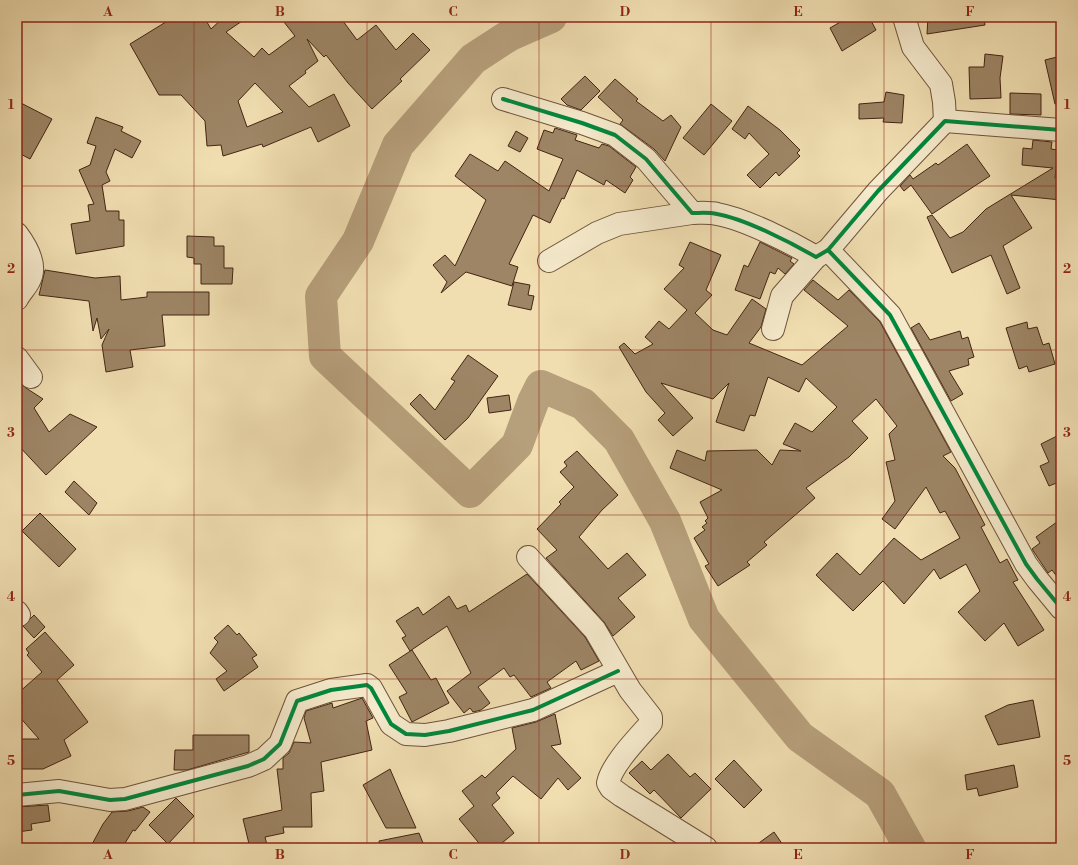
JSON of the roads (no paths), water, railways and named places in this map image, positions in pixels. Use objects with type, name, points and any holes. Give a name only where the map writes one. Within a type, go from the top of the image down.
[{"type":"street","points":[[773,329],[782,296],[878,191],[945,121],[941,84],[913,47],[904,17]]},
{"type":"street","points":[[503,100],[582,123],[615,135],[646,159],[692,213]]},
{"type":"street","points":[[945,121],[1061,130]]},
{"type":"street","points":[[549,261],[597,233],[613,226],[692,213],[717,214],[739,221],[822,254],[890,315],[1026,564],[1037,580],[1061,608]]},
{"type":"street","points":[[17,234],[28,252],[32,272],[30,280],[17,299]]},
{"type":"street","points":[[17,358],[31,377]]},
{"type":"street","points":[[528,557],[595,630],[630,690],[652,717],[651,723],[622,758],[610,777],[608,782],[609,786],[622,796],[706,848]]},
{"type":"street","points":[[17,795],[59,791],[110,800],[125,799],[248,766],[264,759],[280,744],[297,701],[331,690],[367,685],[371,688],[391,724],[406,734],[426,735],[449,731],[533,710],[618,671]]},
{"type":"waterway","points":[[551,17],[510,35],[473,59],[398,145],[358,241],[321,296],[325,356],[470,492],[517,445],[533,402],[541,386],[583,404],[619,440],[665,521],[704,619],[800,737],[880,794],[910,848]]}]
